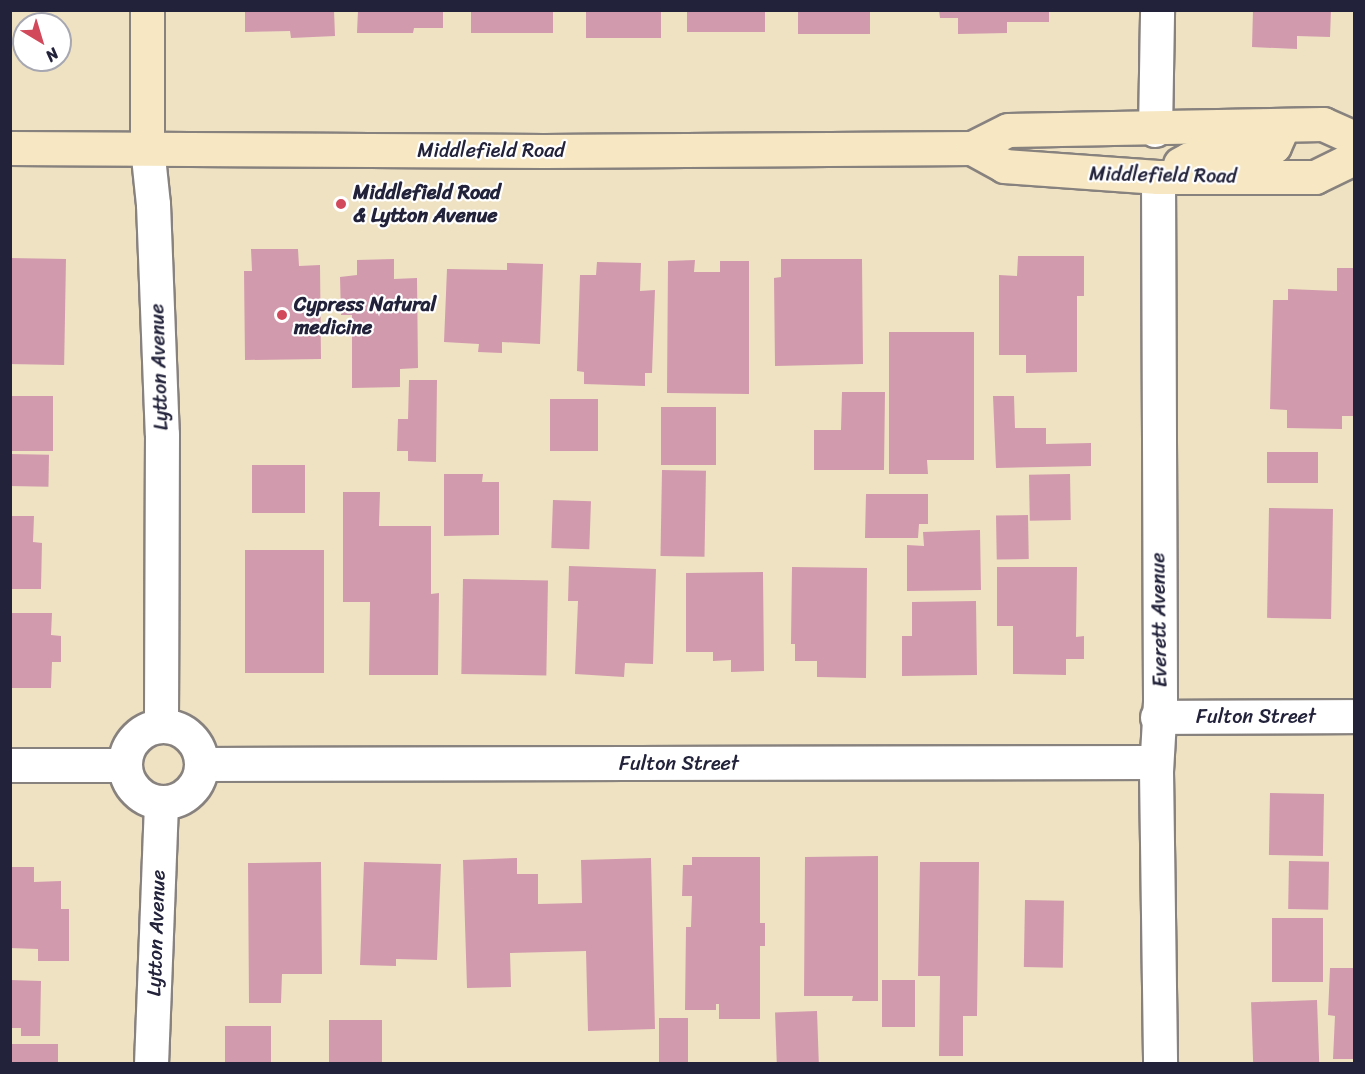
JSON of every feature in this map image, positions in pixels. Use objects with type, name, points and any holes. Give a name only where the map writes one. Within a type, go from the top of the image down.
[{"type":"main road","name":"Lytton Avenue","points":[[147,10],[147,147]]},
{"type":"main road","name":"Middlefield Road","points":[[10,148],[544,151],[972,148],[1008,130],[1323,124],[1354,138]]},
{"type":"main road","points":[[1158,177],[1189,159],[1274,146],[1282,126]]},
{"type":"main road","points":[[1037,171],[1067,156],[1128,152],[1155,129]]},
{"type":"main road","name":"Middlefield Road","points":[[972,148],[1004,166],[1037,171],[1158,177],[1315,177],[1354,158]]},
{"type":"street","points":[[1155,129],[1157,10]]},
{"type":"street","name":"Lytton Avenue","points":[[147,147],[153,204],[162,434],[161,725]]},
{"type":"street","name":"Everett Avenue","points":[[1158,177],[1160,702],[1157,717],[1156,762],[1160,1064]]},
{"type":"street","name":"Fulton Street","points":[[1157,717],[1354,716]]},
{"type":"street","points":[[161,725],[173,726],[189,736],[200,751],[201,764],[193,787],[173,801],[161,802],[140,795],[126,776],[124,765],[130,742],[138,734],[161,725]]},
{"type":"street","name":"Fulton Street","points":[[201,764],[1156,762]]},
{"type":"street","points":[[10,765],[124,765]]},
{"type":"street","name":"Lytton Avenue","points":[[151,1064],[161,802]]},
{"type":"building","points":[[245,10],[334,10],[335,36],[291,38],[290,31],[245,32]]},
{"type":"building","points":[[358,10],[443,10],[443,28],[414,28],[413,33],[357,33]]},
{"type":"building","points":[[471,10],[553,10],[553,33],[471,33]]},
{"type":"building","points":[[586,10],[661,10],[661,38],[586,38]]},
{"type":"building","points":[[687,10],[765,10],[765,32],[687,32]]},
{"type":"building","points":[[798,10],[870,10],[870,34],[798,34]]},
{"type":"building","points":[[939,10],[1049,10],[1049,22],[1007,22],[1007,33],[958,34],[958,18],[940,18]]},
{"type":"building","points":[[1253,10],[1331,10],[1330,37],[1297,36],[1297,49],[1252,47]]},
{"type":"building","name":"Cypress Natural medicine","points":[[251,249],[298,249],[299,266],[320,265],[321,359],[245,360],[244,271],[252,271]]},
{"type":"building","points":[[1018,256],[1084,256],[1084,296],[1077,296],[1077,372],[1026,373],[1026,355],[999,355],[999,275],[1017,276]]},
{"type":"building","points":[[10,258],[66,259],[64,365],[10,364]]},
{"type":"building","points":[[394,259],[394,279],[417,278],[418,368],[400,369],[400,387],[352,388],[352,315],[341,315],[340,277],[357,275],[357,260]]},
{"type":"building","points":[[781,259],[862,259],[863,364],[775,366],[774,278],[781,277]]},
{"type":"building","points":[[695,260],[694,272],[720,272],[720,261],[749,261],[749,394],[667,393],[668,261]]},
{"type":"building","points":[[597,262],[641,263],[640,291],[655,290],[652,373],[645,373],[645,386],[584,384],[584,372],[577,371],[580,275],[596,275]]},
{"type":"building","points":[[507,263],[543,264],[540,344],[502,342],[502,353],[478,352],[479,344],[444,342],[447,269],[507,270]]},
{"type":"building","points":[[1337,268],[1354,268],[1354,416],[1342,416],[1342,429],[1287,428],[1287,410],[1270,409],[1273,300],[1288,300],[1288,289],[1337,291]]},
{"type":"building","points":[[889,332],[974,332],[974,460],[927,460],[928,474],[889,474]]},
{"type":"building","points":[[409,380],[437,380],[436,462],[408,461],[408,451],[397,451],[398,419],[408,419]]},
{"type":"building","points":[[842,392],[885,392],[884,470],[814,470],[814,430],[841,430]]},
{"type":"building","points":[[10,396],[53,396],[53,451],[10,451]]},
{"type":"building","points":[[993,396],[1014,396],[1015,428],[1046,428],[1046,444],[1091,443],[1091,466],[996,468]]},
{"type":"building","points":[[550,399],[598,399],[598,451],[550,451]]},
{"type":"building","points":[[661,407],[716,407],[716,465],[661,465]]},
{"type":"building","points":[[1267,452],[1318,452],[1318,483],[1267,483]]},
{"type":"building","points":[[10,454],[49,455],[48,487],[10,486]]},
{"type":"building","points":[[252,465],[305,465],[305,513],[252,513]]},
{"type":"building","points":[[662,470],[706,471],[704,557],[660,556]]},
{"type":"building","points":[[444,474],[483,474],[482,482],[499,482],[499,535],[444,536]]},
{"type":"building","points":[[1070,474],[1071,520],[1030,521],[1029,475]]},
{"type":"building","points":[[343,492],[380,492],[379,526],[431,526],[431,594],[439,593],[438,675],[369,675],[370,602],[343,602]]},
{"type":"building","points":[[866,494],[928,494],[928,524],[919,524],[918,538],[865,538]]},
{"type":"building","points":[[553,500],[591,501],[589,549],[551,548]]},
{"type":"building","points":[[1269,508],[1333,509],[1331,619],[1267,618]]},
{"type":"building","points":[[1028,515],[1029,559],[997,560],[996,516]]},
{"type":"building","points":[[10,516],[34,516],[33,542],[42,543],[41,589],[10,589]]},
{"type":"building","points":[[980,530],[981,590],[907,591],[907,545],[924,546],[923,532]]},
{"type":"building","points":[[245,550],[324,550],[324,673],[245,673]]},
{"type":"building","points":[[569,566],[656,569],[653,664],[625,663],[624,677],[575,674],[578,601],[568,601]]},
{"type":"building","points":[[792,567],[867,568],[866,678],[817,677],[817,661],[795,661],[795,644],[791,644]]},
{"type":"building","points":[[997,567],[1077,567],[1076,637],[1084,636],[1084,659],[1066,659],[1066,675],[1013,674],[1013,626],[997,626]]},
{"type":"building","points":[[763,572],[764,671],[731,672],[731,660],[713,661],[713,652],[686,652],[686,573]]},
{"type":"building","points":[[463,579],[548,580],[546,675],[461,674]]},
{"type":"building","points":[[976,601],[977,675],[902,676],[902,636],[912,636],[912,602]]},
{"type":"building","points":[[10,613],[52,613],[51,635],[61,636],[61,662],[52,662],[51,688],[10,688]]},
{"type":"building","points":[[1270,793],[1324,794],[1323,856],[1269,855]]},
{"type":"building","points":[[878,856],[878,1001],[852,1001],[853,996],[804,996],[805,857]]},
{"type":"building","points":[[692,857],[760,857],[760,923],[765,923],[765,946],[760,946],[760,1019],[719,1019],[719,1004],[716,1004],[716,1010],[685,1010],[686,927],[691,927],[692,896],[682,896],[683,865],[692,865]]},
{"type":"building","points":[[517,858],[517,874],[538,874],[538,904],[582,903],[581,860],[651,858],[655,1029],[588,1031],[586,951],[510,953],[511,987],[467,988],[463,860]]},
{"type":"building","points":[[1289,861],[1329,862],[1328,910],[1288,909]]},
{"type":"building","points":[[321,862],[322,974],[282,974],[281,1003],[249,1003],[248,863]]},
{"type":"building","points":[[364,862],[441,864],[437,960],[396,959],[396,966],[360,965]]},
{"type":"building","points":[[920,862],[979,862],[977,1016],[963,1016],[963,1056],[939,1056],[940,976],[918,976]]},
{"type":"building","points":[[10,867],[34,867],[34,882],[61,881],[61,909],[69,909],[69,961],[38,961],[38,949],[10,948]]},
{"type":"building","points":[[1025,900],[1064,901],[1063,968],[1024,967]]},
{"type":"building","points":[[1272,918],[1323,918],[1323,982],[1272,982]]},
{"type":"building","points":[[1330,968],[1354,968],[1354,1059],[1333,1059],[1335,1016],[1328,1015]]},
{"type":"building","points":[[10,980],[41,981],[40,1036],[21,1036],[21,1028],[10,1028]]},
{"type":"building","points":[[882,980],[915,980],[915,1027],[882,1027]]},
{"type":"building","points":[[1317,1000],[1319,1064],[1253,1064],[1251,1002]]},
{"type":"building","points":[[817,1011],[819,1064],[777,1064],[775,1012]]},
{"type":"building","points":[[659,1018],[688,1018],[688,1064],[659,1064]]},
{"type":"building","points":[[329,1020],[382,1020],[382,1062],[329,1062]]},
{"type":"building","points":[[225,1026],[271,1026],[271,1063],[225,1063]]},
{"type":"building","points":[[10,1044],[58,1044],[58,1064],[10,1064]]},
{"type":"place","name":"Middlefield Road & Lytton Avenue","points":[[341,204]]},
{"type":"place","name":"Cypress Natural medicine","points":[[282,315]]}]
